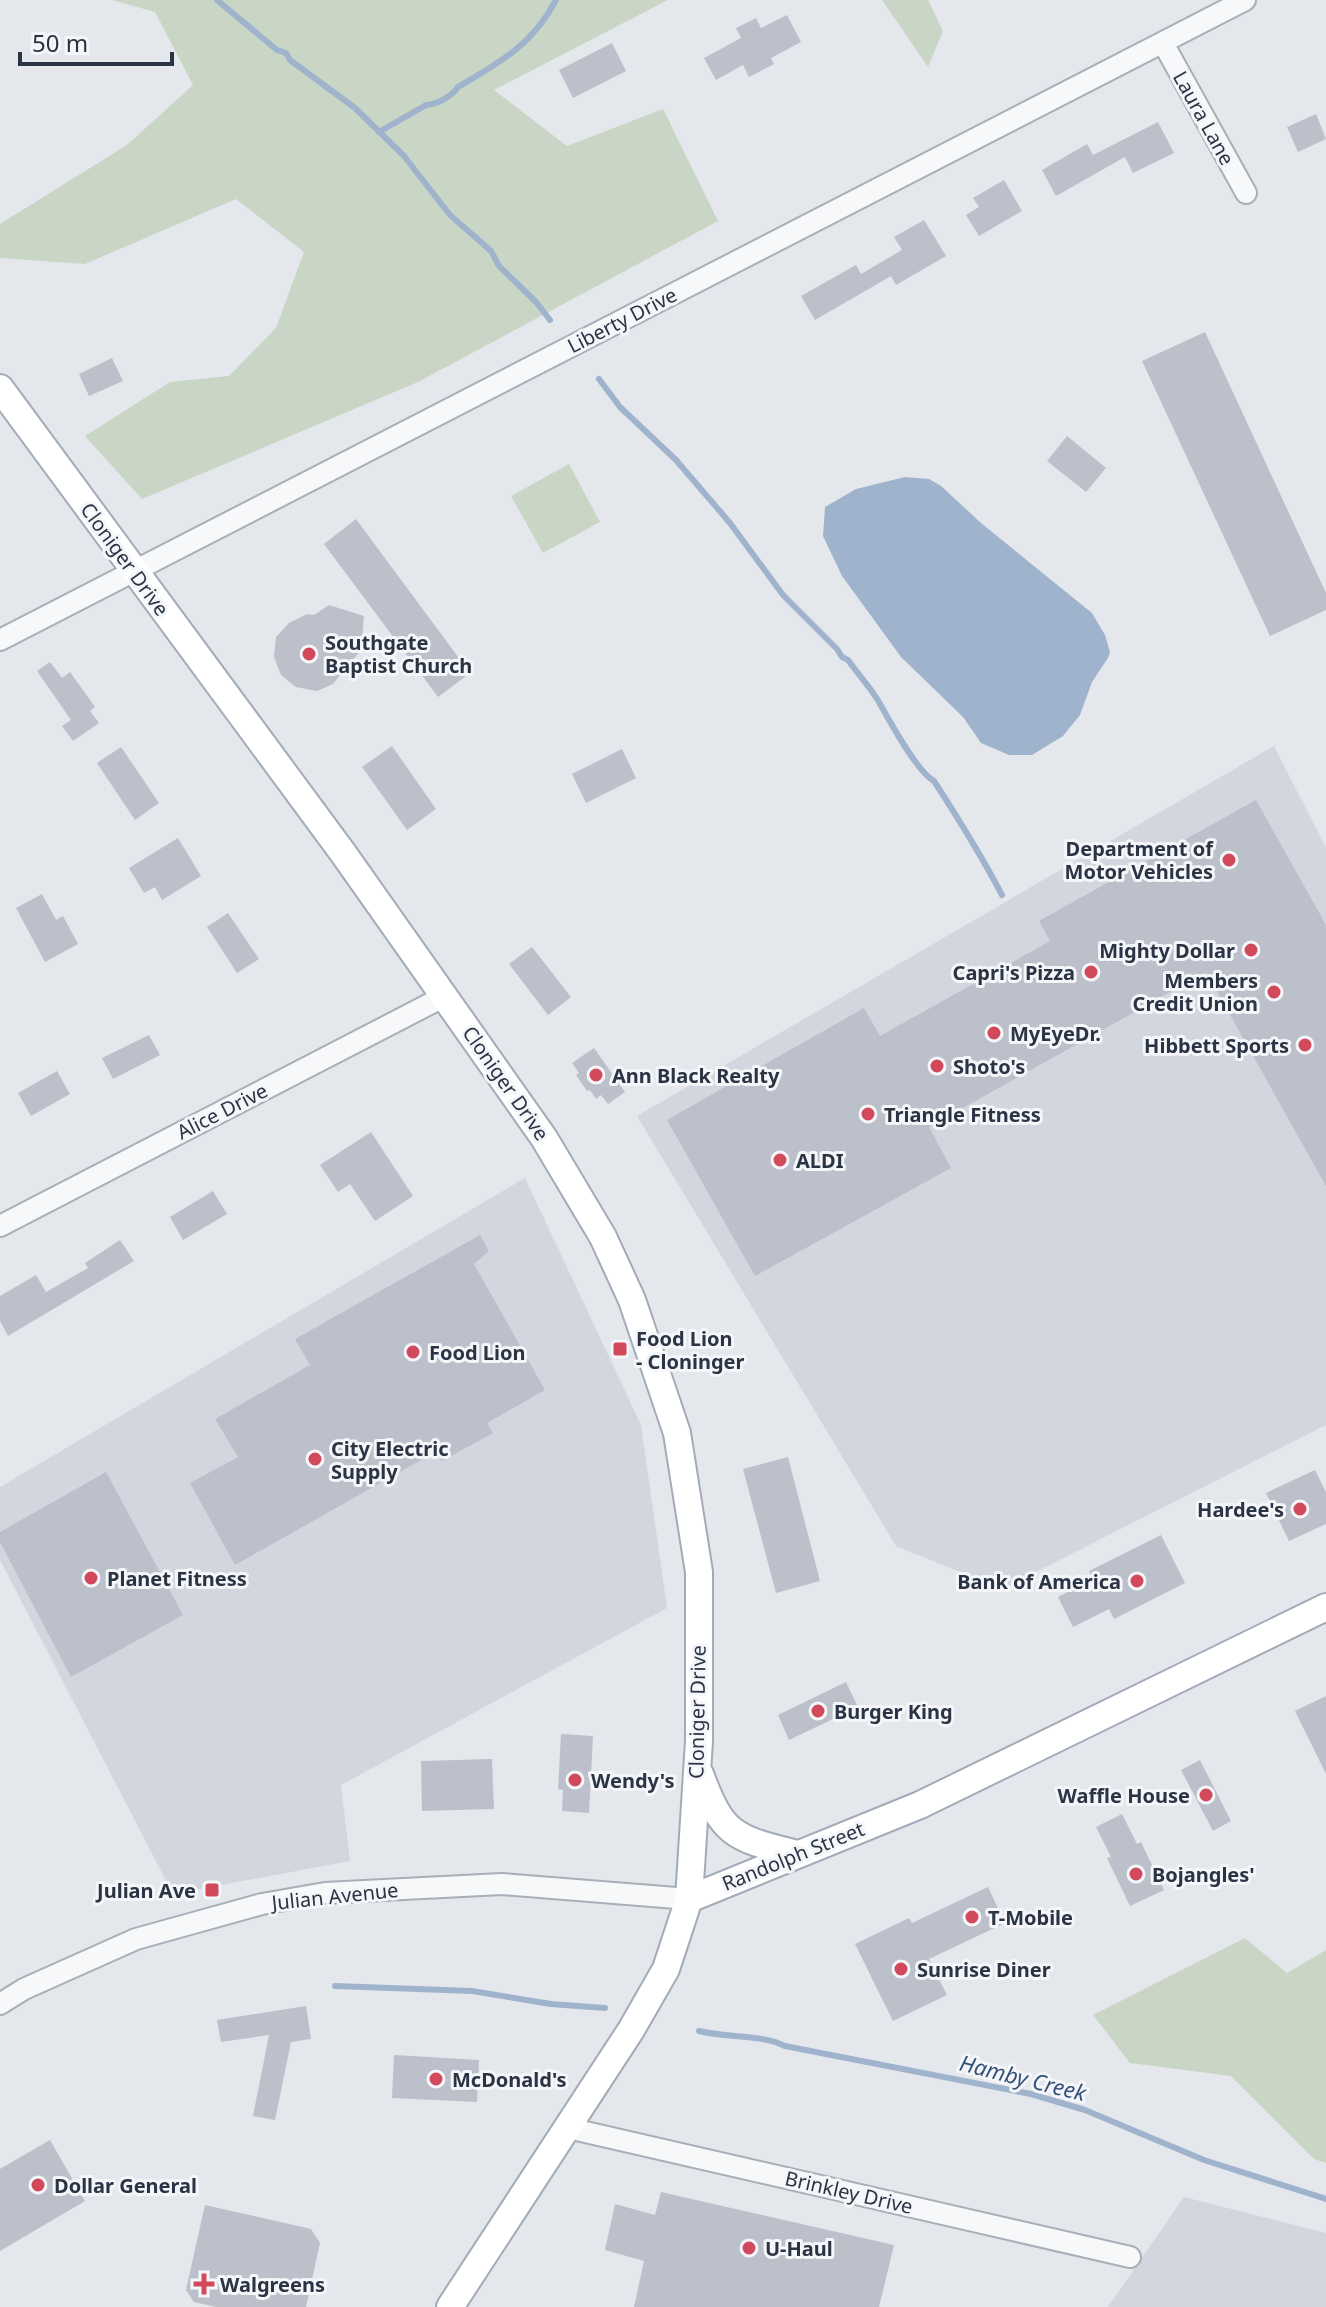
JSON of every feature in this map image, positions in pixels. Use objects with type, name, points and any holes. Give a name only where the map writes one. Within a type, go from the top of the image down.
[{"type":"main road","name":"Cloniger Drive","points":[[0,388],[445,996],[544,1138],[603,1237],[632,1300],[677,1433],[699,1572],[697,1767],[689,1899]]},
{"type":"main road","name":"Randolph Street","points":[[689,1899],[920,1805],[1326,1607]]},
{"type":"main road","points":[[697,1767],[708,1797],[732,1832],[746,1841],[797,1854]]},
{"type":"main road","points":[[450,2307],[631,2030],[666,1969],[689,1899]]},
{"type":"street","name":"Liberty Drive","points":[[0,640],[1245,0]]},
{"type":"street","name":"Laura Lane","points":[[1163,43],[1246,193]]},
{"type":"street","name":"Alice Drive","points":[[0,1226],[445,996]]},
{"type":"street","name":"Julian Avenue","points":[[0,2004],[24,1989],[136,1939],[262,1904],[325,1893],[502,1884],[689,1899]]},
{"type":"street","name":"Brinkley Drive","points":[[568,2128],[1130,2257]]},
{"type":"shaded area","points":[[1274,746],[1326,848],[1326,1425],[1002,1589],[896,1546],[637,1116]]},
{"type":"shaded area","points":[[525,1178],[641,1425],[667,1608],[341,1785],[350,1861],[173,1894],[0,1560],[0,1487]]},
{"type":"shaded area","points":[[1184,2197],[1326,2233],[1326,2307],[1108,2307]]},
{"type":"green space","points":[[112,0],[668,0],[494,90],[567,146],[663,109],[718,221],[418,382],[142,499],[85,436],[170,382],[229,376],[276,328],[304,252],[236,199],[85,264],[0,258],[0,224],[127,145],[193,85],[155,12]]},
{"type":"green space","points":[[882,0],[928,0],[943,31],[928,67]]},
{"type":"green space","points":[[569,464],[600,522],[543,553],[511,496]]},
{"type":"green space","points":[[1245,1938],[1287,1973],[1326,1950],[1326,2163],[1314,2159],[1231,2076],[1130,2063],[1093,2015]]},
{"type":"water","points":[[905,477],[929,479],[941,486],[981,523],[1092,613],[1105,635],[1110,652],[1092,682],[1080,715],[1063,736],[1032,755],[1009,755],[981,743],[963,717],[901,657],[842,576],[823,536],[825,507],[856,489]]},
{"type":"building","points":[[787,15],[801,42],[771,58],[774,64],[749,77],[743,65],[716,80],[704,58],[741,38],[736,28],[756,18],[761,28]]},
{"type":"building","points":[[612,43],[626,71],[573,98],[559,70]]},
{"type":"building","points":[[1316,114],[1326,139],[1298,152],[1287,127]]},
{"type":"building","points":[[1158,122],[1174,153],[1133,173],[1125,157],[1056,196],[1042,170],[1087,144],[1093,155]]},
{"type":"building","points":[[1004,180],[1022,211],[979,236],[966,215],[979,207],[973,198]]},
{"type":"building","points":[[924,220],[946,256],[896,285],[891,276],[815,320],[801,296],[856,265],[861,274],[902,250],[894,237]]},
{"type":"building","points":[[1205,332],[1326,593],[1326,610],[1270,636],[1142,361]]},
{"type":"building","points":[[112,358],[123,381],[89,396],[79,374]]},
{"type":"building","points":[[1067,436],[1106,468],[1086,492],[1047,461]]},
{"type":"building","points":[[356,519],[470,673],[438,697],[324,544]]},
{"type":"building","points":[[329,605],[364,616],[361,650],[333,684],[317,691],[296,687],[281,675],[274,657],[276,637],[289,623],[307,614],[314,615]]},
{"type":"building","points":[[50,662],[62,678],[70,672],[95,707],[90,711],[99,723],[73,741],[62,726],[71,720],[37,671]]},
{"type":"building","points":[[392,746],[436,809],[407,830],[362,767]]},
{"type":"building","points":[[121,747],[159,803],[135,820],[97,763]]},
{"type":"building","points":[[622,749],[636,778],[586,803],[572,774]]},
{"type":"building","points":[[1256,800],[1326,925],[1326,1186],[1206,972],[929,1127],[951,1168],[755,1276],[667,1120],[864,1008],[880,1036],[1050,941],[1039,921]]},
{"type":"building","points":[[178,838],[201,876],[162,900],[155,887],[144,893],[129,868]]},
{"type":"building","points":[[42,894],[56,920],[63,916],[78,944],[45,962],[16,908]]},
{"type":"building","points":[[228,913],[259,959],[237,973],[207,927]]},
{"type":"building","points":[[532,947],[571,997],[548,1015],[509,964]]},
{"type":"building","points":[[149,1035],[160,1055],[113,1079],[102,1058]]},
{"type":"building","points":[[594,1048],[625,1092],[608,1104],[601,1095],[596,1099],[590,1090],[587,1091],[572,1063]]},
{"type":"building","points":[[57,1071],[70,1094],[31,1116],[18,1093]]},
{"type":"building","points":[[371,1132],[413,1196],[375,1221],[350,1184],[338,1192],[320,1165]]},
{"type":"building","points":[[213,1191],[227,1214],[183,1240],[170,1217]]},
{"type":"building","name":"Food Lion","points":[[480,1235],[489,1251],[474,1264],[545,1390],[487,1423],[493,1433],[442,1461],[437,1451],[235,1565],[190,1483],[238,1457],[215,1419],[310,1365],[295,1339]]},
{"type":"building","points":[[120,1240],[134,1261],[8,1336],[0,1321],[0,1296],[36,1275],[46,1292],[88,1268],[85,1263]]},
{"type":"building","points":[[788,1457],[820,1581],[776,1593],[743,1469]]},
{"type":"building","name":"Hardee's","points":[[1315,1470],[1326,1492],[1326,1524],[1289,1541],[1266,1493]]},
{"type":"building","name":"Planet Fitness","points":[[106,1472],[183,1615],[71,1677],[0,1542],[0,1532]]},
{"type":"building","name":"Bank of America","points":[[1161,1535],[1185,1583],[1114,1619],[1109,1609],[1073,1627],[1058,1597],[1093,1579],[1089,1571]]},
{"type":"building","name":"Burger King","points":[[846,1682],[858,1707],[789,1740],[778,1715]]},
{"type":"building","points":[[1326,1696],[1326,1774],[1295,1711]]},
{"type":"building","name":"Wendy's","points":[[561,1734],[593,1736],[589,1813],[562,1811],[563,1790],[558,1789]]},
{"type":"building","points":[[492,1759],[494,1809],[422,1811],[421,1761]]},
{"type":"building","name":"Waffle House","points":[[1200,1760],[1231,1821],[1213,1831],[1181,1770]]},
{"type":"building","name":"Bojangles'","points":[[1122,1814],[1137,1844],[1141,1842],[1164,1890],[1130,1906],[1096,1827]]},
{"type":"building","name":"Sunrise Diner","points":[[988,1887],[1005,1923],[929,1959],[947,1995],[893,2021],[855,1944],[909,1918],[912,1923]]},
{"type":"building","points":[[306,2006],[311,2039],[291,2042],[275,2120],[253,2116],[269,2035],[221,2042],[217,2020]]},
{"type":"building","name":"McDonald's","points":[[394,2055],[479,2060],[477,2102],[392,2098]]},
{"type":"building","name":"Dollar General","points":[[50,2140],[85,2201],[0,2251],[0,2169]]},
{"type":"building","name":"U-Haul","points":[[661,2192],[894,2245],[879,2307],[634,2307],[644,2261],[605,2250],[615,2204],[655,2215]]},
{"type":"building","name":"Walgreens","points":[[205,2205],[311,2229],[320,2243],[306,2307],[216,2307],[194,2302],[186,2290]]},
{"type":"waterway","points":[[217,0],[355,108],[404,156],[450,215],[491,251],[499,266],[550,320]]},
{"type":"waterway","points":[[379,132],[426,105],[444,99],[502,60],[537,29],[556,0]]},
{"type":"waterway","points":[[599,379],[620,407],[676,460],[730,523],[783,595],[848,660],[875,696],[912,757],[934,781],[1002,895]]},
{"type":"waterway","name":"Hamby Creek","points":[[335,1986],[472,1991],[551,2004],[605,2008]]},
{"type":"waterway","name":"Hamby Creek","points":[[699,2031],[766,2040],[1031,2094],[1085,2110],[1204,2160],[1326,2199]]},
{"type":"place","name":"Southgate Baptist Church","points":[[309,654]]},
{"type":"place","name":"Department of Motor Vehicles","points":[[1229,860]]},
{"type":"place","name":"Mighty Dollar","points":[[1251,950]]},
{"type":"place","name":"Capri's Pizza","points":[[1091,972]]},
{"type":"place","name":"Members Credit Union","points":[[1274,992]]},
{"type":"place","name":"MyEyeDr.","points":[[994,1033]]},
{"type":"place","name":"Hibbett Sports","points":[[1305,1045]]},
{"type":"place","name":"Shoto's","points":[[937,1066]]},
{"type":"place","name":"Ann Black Realty","points":[[596,1075]]},
{"type":"place","name":"Triangle Fitness","points":[[868,1114]]},
{"type":"place","name":"ALDI","points":[[780,1160]]},
{"type":"place","name":"Food Lion - Cloninger","points":[[620,1349]]},
{"type":"place","name":"Food Lion","points":[[413,1352]]},
{"type":"place","name":"City Electric Supply","points":[[315,1459]]},
{"type":"place","name":"Hardee's","points":[[1300,1509]]},
{"type":"place","name":"Planet Fitness","points":[[91,1578]]},
{"type":"place","name":"Bank of America","points":[[1137,1581]]},
{"type":"place","name":"Burger King","points":[[818,1711]]},
{"type":"place","name":"Wendy's","points":[[575,1780]]},
{"type":"place","name":"Waffle House","points":[[1206,1795]]},
{"type":"place","name":"Bojangles'","points":[[1136,1874]]},
{"type":"place","name":"Julian Ave","points":[[212,1890]]},
{"type":"place","name":"T-Mobile","points":[[972,1917]]},
{"type":"place","name":"Sunrise Diner","points":[[901,1969]]},
{"type":"place","name":"McDonald's","points":[[436,2079]]},
{"type":"place","name":"Dollar General","points":[[38,2185]]},
{"type":"place","name":"U-Haul","points":[[749,2248]]},
{"type":"place","name":"Walgreens","points":[[204,2284]]}]
